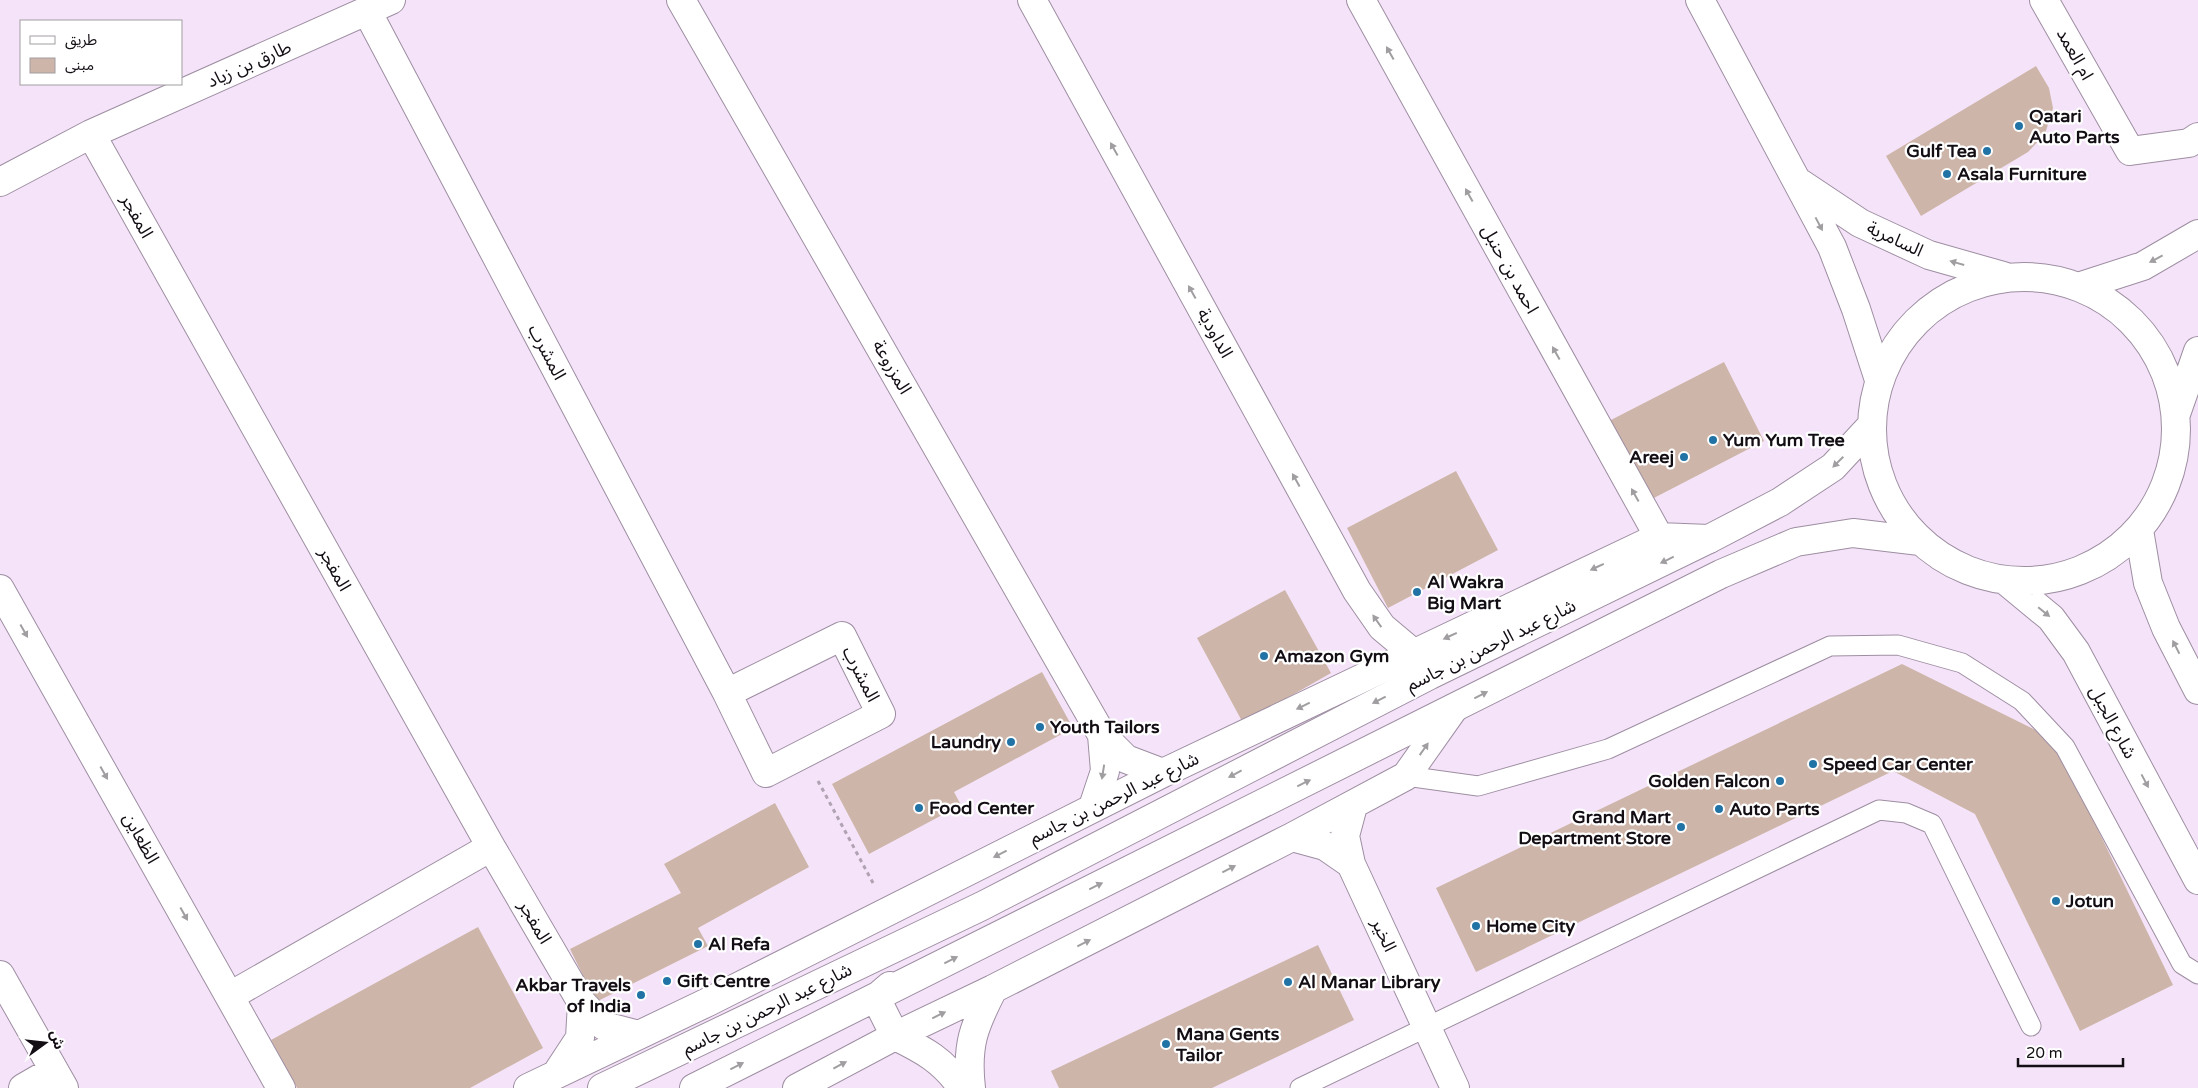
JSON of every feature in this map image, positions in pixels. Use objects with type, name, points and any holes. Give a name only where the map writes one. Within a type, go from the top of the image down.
[{"type":"street","name":"المزروعة","points":[[681,0],[1102,735],[1126,759],[1163,772]]},
{"type":"street","name":"الداودية","points":[[1032,0],[1357,591],[1382,627],[1413,653]]},
{"type":"street","name":"احمد بن حنبل","points":[[1361,0],[1659,537]]},
{"type":"street","name":"السامرية","points":[[1700,0],[1832,247],[1856,309],[1879,380]]},
{"type":"street","name":"ام العمد","points":[[2044,0],[2130,151],[2189,143],[2198,137]]},
{"type":"street","name":"طارق بن زياد","points":[[0,182],[91,134],[379,6]]},
{"type":"street","name":"المشرب","points":[[379,6],[766,773],[881,714],[842,636],[727,693]]},
{"type":"street","name":"المفجر","points":[[91,134],[491,848],[582,1003],[604,1026],[639,1035]]},
{"type":"street","name":"السامرية","points":[[1797,180],[1860,223],[1929,256],[2003,276]]},
{"type":"street","points":[[2081,286],[2143,266],[2198,234]]},
{"type":"street","points":[[2176,414],[2166,373],[2146,337],[2117,307],[2081,286],[2043,276],[2003,276],[1950,294],[1906,330],[1879,380],[1871,426],[1876,468],[1893,508],[1920,541],[1946,561],[1976,574],[2006,581],[2055,579],[2101,562],[2138,530],[2161,495],[2174,455],[2176,414],[2198,351]]},
{"type":"street","name":"شارع عبد الرحمن بن جاسم","points":[[602,1088],[982,906],[1430,675],[1709,539],[1780,502],[1833,467],[1871,426]]},
{"type":"street","points":[[2138,530],[2148,583],[2166,628],[2198,690]]},
{"type":"street","points":[[694,1088],[1721,574],[1796,542],[1853,533],[1920,541]]},
{"type":"street","name":"شارع عبد الرحمن بن جاسم","points":[[528,1088],[708,1002],[1163,772],[1659,537],[1709,539]]},
{"type":"street","name":"شارع الجبل","points":[[2006,581],[2052,618],[2076,652],[2198,880]]},
{"type":"street","name":"الظعاين","points":[[0,589],[281,1088]]},
{"type":"street","points":[[797,1088],[895,1036],[993,989],[1353,806],[1406,776],[1454,708]]},
{"type":"street","name":"المزروعة","points":[[1093,807],[1105,771],[1102,735]]},
{"type":"street","name":"الخير","points":[[1353,806],[1345,836],[1350,864],[1454,1088]]},
{"type":"street","points":[[1292,837],[1324,846],[1350,864]]},
{"type":"street","points":[[230,996],[491,848]]},
{"type":"street","points":[[876,998],[982,906]]},
{"type":"street","points":[[0,975],[59,1079],[23,1088]]},
{"type":"street","points":[[970,1088],[968,1063],[975,1024],[993,989]]},
{"type":"street","points":[[876,998],[895,1036],[926,1051],[952,1074],[962,1088]]},
{"type":"street","points":[[557,1073],[580,1038],[582,1003]]},
{"type":"lane","points":[[1406,776],[1478,786],[1608,749],[1830,646],[1898,645],[1962,663],[2022,701],[2065,747],[2182,964],[2198,974]]},
{"type":"lane","points":[[1300,1088],[1879,810],[1906,813],[1932,824],[2031,1026]]},
{"type":"path","points":[[803,754],[888,911]]},
{"type":"building","points":[[2036,66],[2049,88],[2053,108],[2045,134],[2028,152],[1921,216],[1886,156]]},
{"type":"building","points":[[1724,362],[1764,441],[1650,500],[1609,421]]},
{"type":"building","points":[[1456,471],[1498,550],[1388,608],[1347,528]]},
{"type":"building","name":"Amazon Gym","points":[[1285,590],[1331,673],[1243,723],[1197,638]]},
{"type":"building","points":[[1902,664],[2054,739],[2173,985],[2080,1031],[1975,814],[1893,771],[1476,972],[1436,888]]},
{"type":"building","points":[[1042,672],[1073,728],[954,792],[961,805],[869,854],[832,784]]},
{"type":"building","points":[[775,803],[809,867],[698,928],[708,946],[596,1002],[570,949],[681,893],[664,864]]},
{"type":"building","points":[[478,927],[543,1048],[470,1088],[297,1088],[271,1040]]},
{"type":"building","points":[[1318,945],[1354,1020],[1212,1088],[1059,1088],[1051,1071]]},
{"type":"place","name":"Qatari Auto Parts","points":[[2019,126]]},
{"type":"place","name":"Gulf Tea","points":[[1987,151]]},
{"type":"place","name":"Asala Furniture","points":[[1947,174]]},
{"type":"place","name":"Yum Yum Tree","points":[[1713,440]]},
{"type":"place","name":"Areej","points":[[1684,457]]},
{"type":"place","name":"Al Wakra Big Mart","points":[[1417,592]]},
{"type":"place","name":"Amazon Gym","points":[[1264,656]]},
{"type":"place","name":"Youth Tailors","points":[[1040,727]]},
{"type":"place","name":"Laundry","points":[[1011,742]]},
{"type":"place","name":"Speed Car Center","points":[[1813,764]]},
{"type":"place","name":"Golden Falcon","points":[[1780,781]]},
{"type":"place","name":"Food Center","points":[[919,808]]},
{"type":"place","name":"Auto Parts","points":[[1719,809]]},
{"type":"place","name":"Grand Mart Department Store","points":[[1681,827]]},
{"type":"place","name":"Jotun","points":[[2056,901]]},
{"type":"place","name":"Home City","points":[[1476,926]]},
{"type":"place","name":"Al Refa","points":[[698,944]]},
{"type":"place","name":"Gift Centre","points":[[667,981]]},
{"type":"place","name":"Al Manar Library","points":[[1288,982]]},
{"type":"place","name":"Akbar Travels of India","points":[[641,995]]},
{"type":"place","name":"Mana Gents Tailor","points":[[1166,1044]]}]
